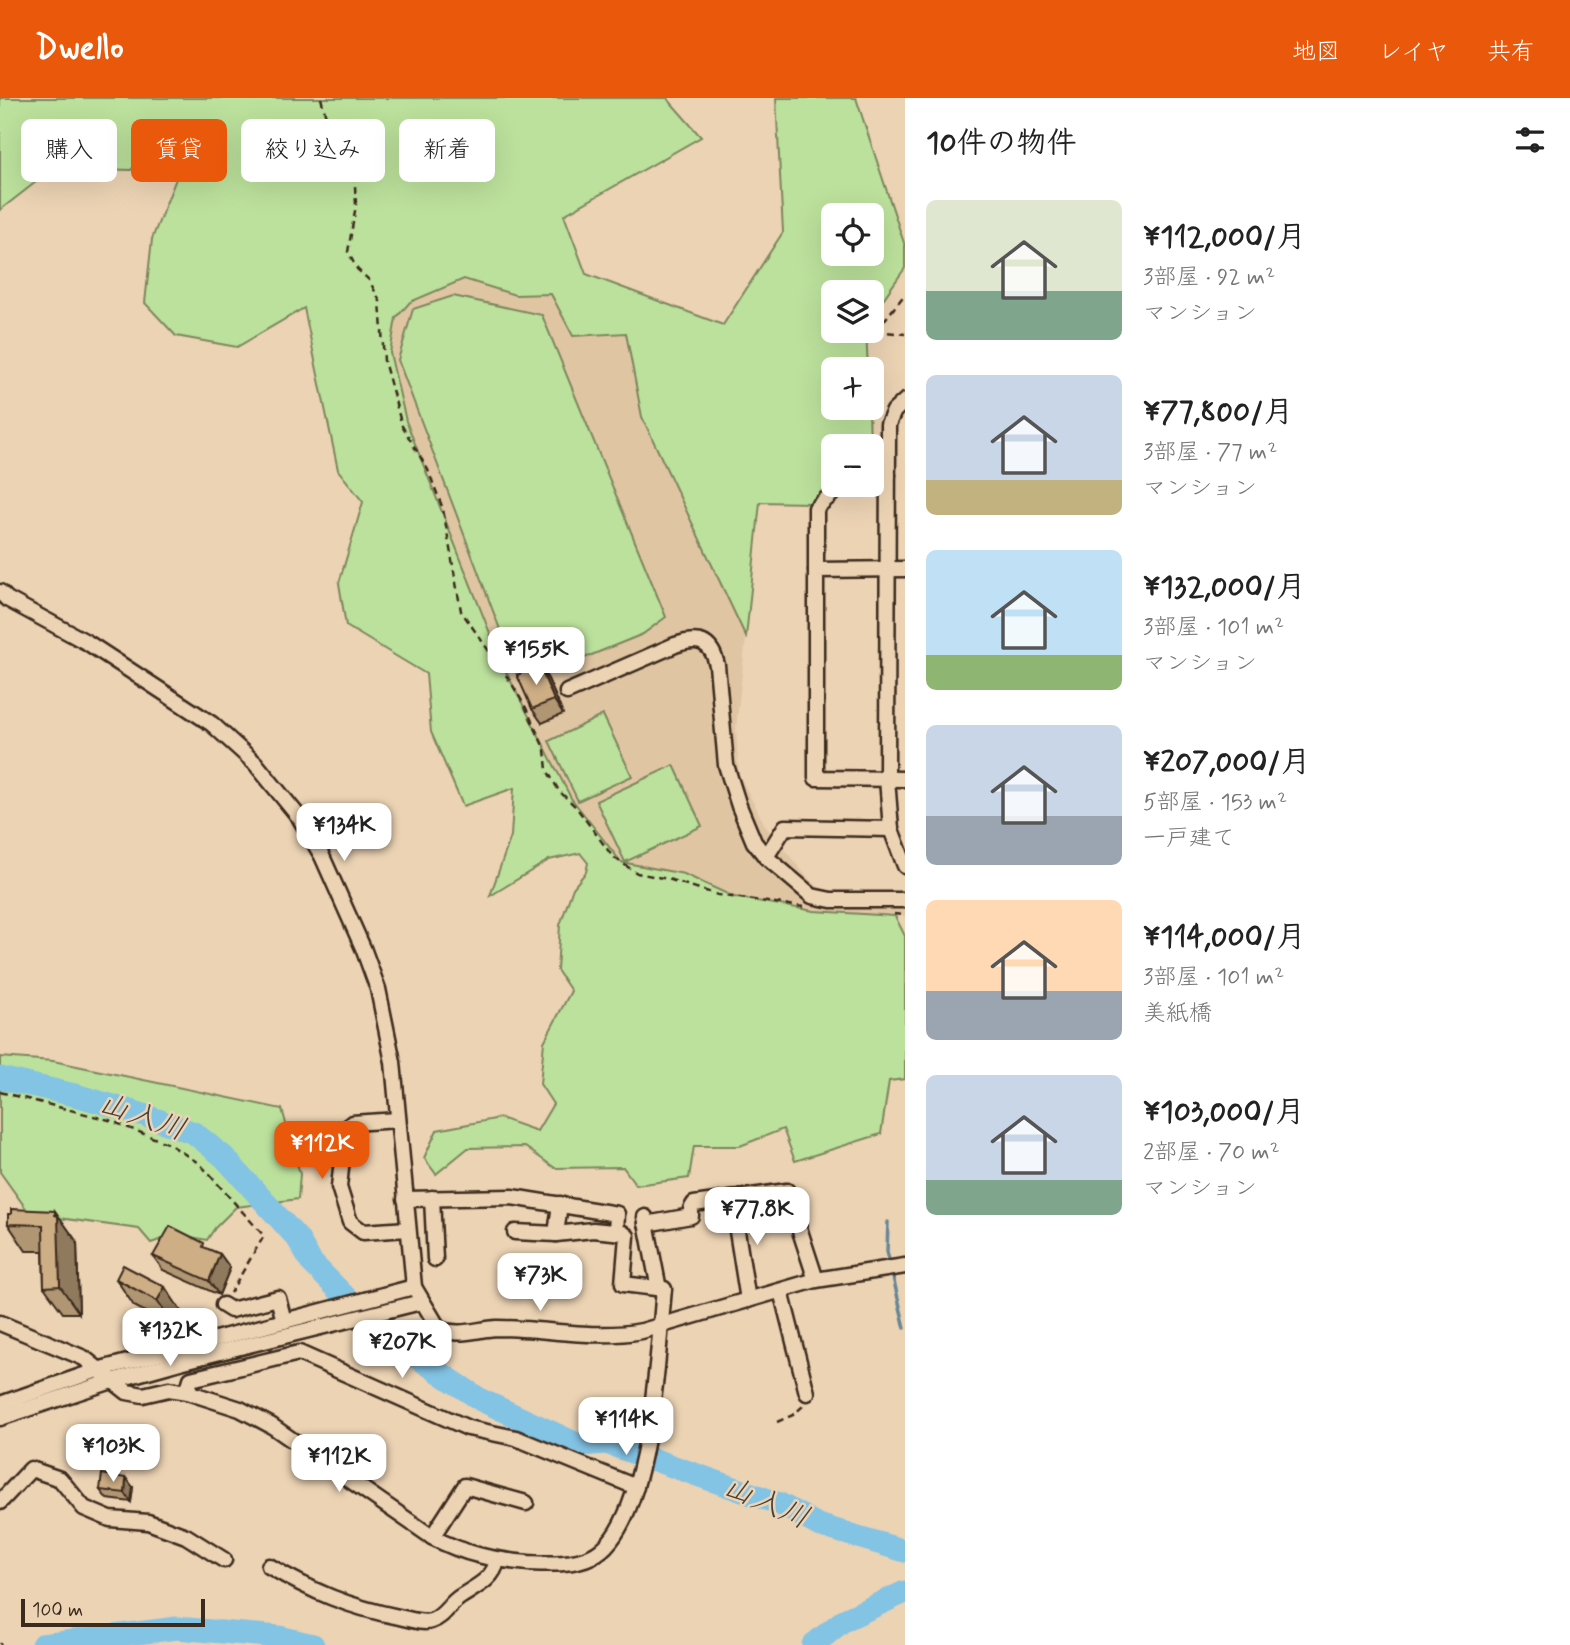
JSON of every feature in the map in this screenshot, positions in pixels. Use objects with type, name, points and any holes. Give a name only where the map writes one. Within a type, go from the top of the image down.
[{"type":"street","points":[[905,401],[894,411],[888,424],[887,779],[891,829],[905,866]]},
{"type":"street","points":[[828,497],[816,508],[816,778],[905,779]]},
{"type":"street","points":[[816,570],[905,569]]},
{"type":"street","points":[[0,592],[7,599],[88,643],[212,724],[255,763],[299,817],[322,856],[378,989],[393,1062],[414,1287],[421,1303],[439,1329],[454,1333],[496,1328],[620,1335],[816,1280],[905,1266]]},
{"type":"street","points":[[567,692],[675,645],[687,641],[706,644],[714,652],[717,665],[726,765],[754,842],[766,857],[813,896],[831,900],[905,900]]},
{"type":"street","points":[[766,857],[785,827],[891,829]]},
{"type":"street","points":[[398,1120],[352,1123],[345,1131],[339,1187],[350,1222],[363,1232],[408,1229]]},
{"type":"street","points":[[659,1289],[646,1220],[691,1216],[694,1204],[788,1192],[816,1280]]},
{"type":"street","points":[[405,1199],[512,1197],[560,1204],[618,1214],[616,1232]]},
{"type":"street","points":[[432,1198],[435,1259]]},
{"type":"street","points":[[732,1200],[748,1300]]},
{"type":"street","points":[[556,1234],[560,1204]]},
{"type":"street","points":[[0,1323],[84,1358],[127,1392],[144,1395],[169,1389],[240,1409],[272,1426],[432,1537],[475,1556],[497,1561],[563,1563],[593,1556],[612,1540],[636,1484],[648,1442],[664,1289],[623,1284],[627,1236],[593,1230],[556,1234],[515,1232]]},
{"type":"street","points":[[0,1404],[101,1369],[414,1287]]},
{"type":"street","points":[[781,1291],[807,1393]]},
{"type":"street","points":[[223,1305],[231,1310],[278,1298],[284,1321]]},
{"type":"street","points":[[0,1418],[112,1381],[421,1303]]},
{"type":"street","points":[[187,1392],[191,1379],[299,1353],[468,1427],[516,1438],[636,1484]]},
{"type":"street","points":[[0,1502],[31,1469],[60,1479],[84,1508],[110,1519],[148,1522],[186,1536],[223,1560]]},
{"type":"street","points":[[432,1537],[465,1486],[526,1503]]},
{"type":"street","points":[[269,1566],[308,1589],[362,1610],[427,1622],[439,1618],[458,1598],[479,1587],[496,1567],[497,1561]]},
{"type":"path","points":[[321,98],[328,124],[351,161],[356,205],[348,252],[357,269],[369,280],[380,301],[384,361],[402,426],[428,470],[443,509],[461,611],[526,708],[545,750],[547,770],[559,790],[576,807],[612,857],[637,873],[668,879],[718,895],[810,908]]},
{"type":"path","points":[[905,293],[876,331],[905,334]]},
{"type":"path","points":[[893,914],[905,915]]},
{"type":"path","points":[[0,1092],[109,1119],[169,1144],[200,1164],[264,1236],[223,1305]]},
{"type":"path","points":[[777,1422],[798,1411],[805,1403],[807,1393]]},
{"type":"shaded area","points":[[464,279],[515,295],[551,294],[574,336],[626,333],[642,417],[746,637],[736,728],[739,775],[766,827],[817,886],[828,890],[905,893],[905,916],[814,911],[734,897],[684,874],[621,862],[571,798],[503,666],[406,421],[390,353],[396,318],[410,302]]},
{"type":"green space","points":[[0,98],[667,98],[701,137],[564,215],[586,274],[723,325],[783,232],[776,98],[856,98],[905,246],[905,268],[884,298],[884,280],[821,280],[821,343],[867,343],[867,357],[821,357],[821,420],[869,420],[870,434],[821,434],[821,492],[811,503],[760,502],[746,637],[642,417],[626,333],[573,336],[551,294],[515,295],[464,279],[410,302],[396,318],[390,353],[406,421],[503,666],[571,798],[621,862],[684,874],[734,897],[814,911],[895,916],[905,936],[905,1079],[889,1081],[881,1134],[795,1161],[783,1129],[740,1146],[694,1146],[689,1178],[636,1185],[623,1167],[555,1168],[525,1147],[468,1148],[436,1174],[424,1158],[437,1130],[500,1118],[537,1131],[553,1104],[540,1084],[544,1042],[571,991],[557,970],[560,925],[573,888],[586,872],[588,863],[580,853],[549,860],[490,896],[511,836],[514,788],[463,806],[431,732],[426,674],[346,626],[339,583],[363,502],[338,470],[304,308],[237,347],[176,336],[145,303],[152,239],[175,182],[227,182],[227,119],[131,119],[131,170],[117,170],[117,119],[21,119],[21,182],[36,182],[0,210]]},
{"type":"green space","points":[[453,296],[542,315],[666,617],[643,634],[545,674],[518,677],[398,360],[413,309]]},
{"type":"green space","points":[[603,715],[632,776],[578,801],[549,741]]},
{"type":"green space","points":[[674,765],[702,826],[625,862],[596,801]]},
{"type":"green space","points":[[0,1057],[53,1061],[282,1109],[300,1174],[298,1199],[236,1207],[207,1240],[176,1234],[151,1243],[139,1229],[30,1214],[0,1172]]},
{"type":"building","points":[[539,665],[554,700],[532,709],[517,675]]},
{"type":"building","points":[[11,1209],[55,1211],[58,1216],[60,1286],[44,1287],[43,1225],[8,1224]]},
{"type":"building","points":[[170,1226],[204,1243],[203,1247],[220,1254],[209,1281],[153,1256]]},
{"type":"building","points":[[123,1265],[165,1287],[157,1301],[116,1279]]},
{"type":"building","points":[[102,1474],[126,1478],[125,1493],[100,1490]]},
{"type":"waterway","name":"山入川","points":[[0,1078],[79,1096],[194,1133],[224,1157],[298,1239],[311,1262],[382,1334],[481,1400],[579,1445],[606,1443],[780,1504],[818,1525],[905,1551]]},
{"type":"waterway","points":[[888,1222],[887,1251],[890,1265]]},
{"type":"waterway","points":[[892,1273],[905,1328]]},
{"type":"waterway","points":[[813,1645],[844,1620],[905,1592]]},
{"type":"waterway","points":[[42,1645],[177,1628],[279,1637],[313,1645]]}]
